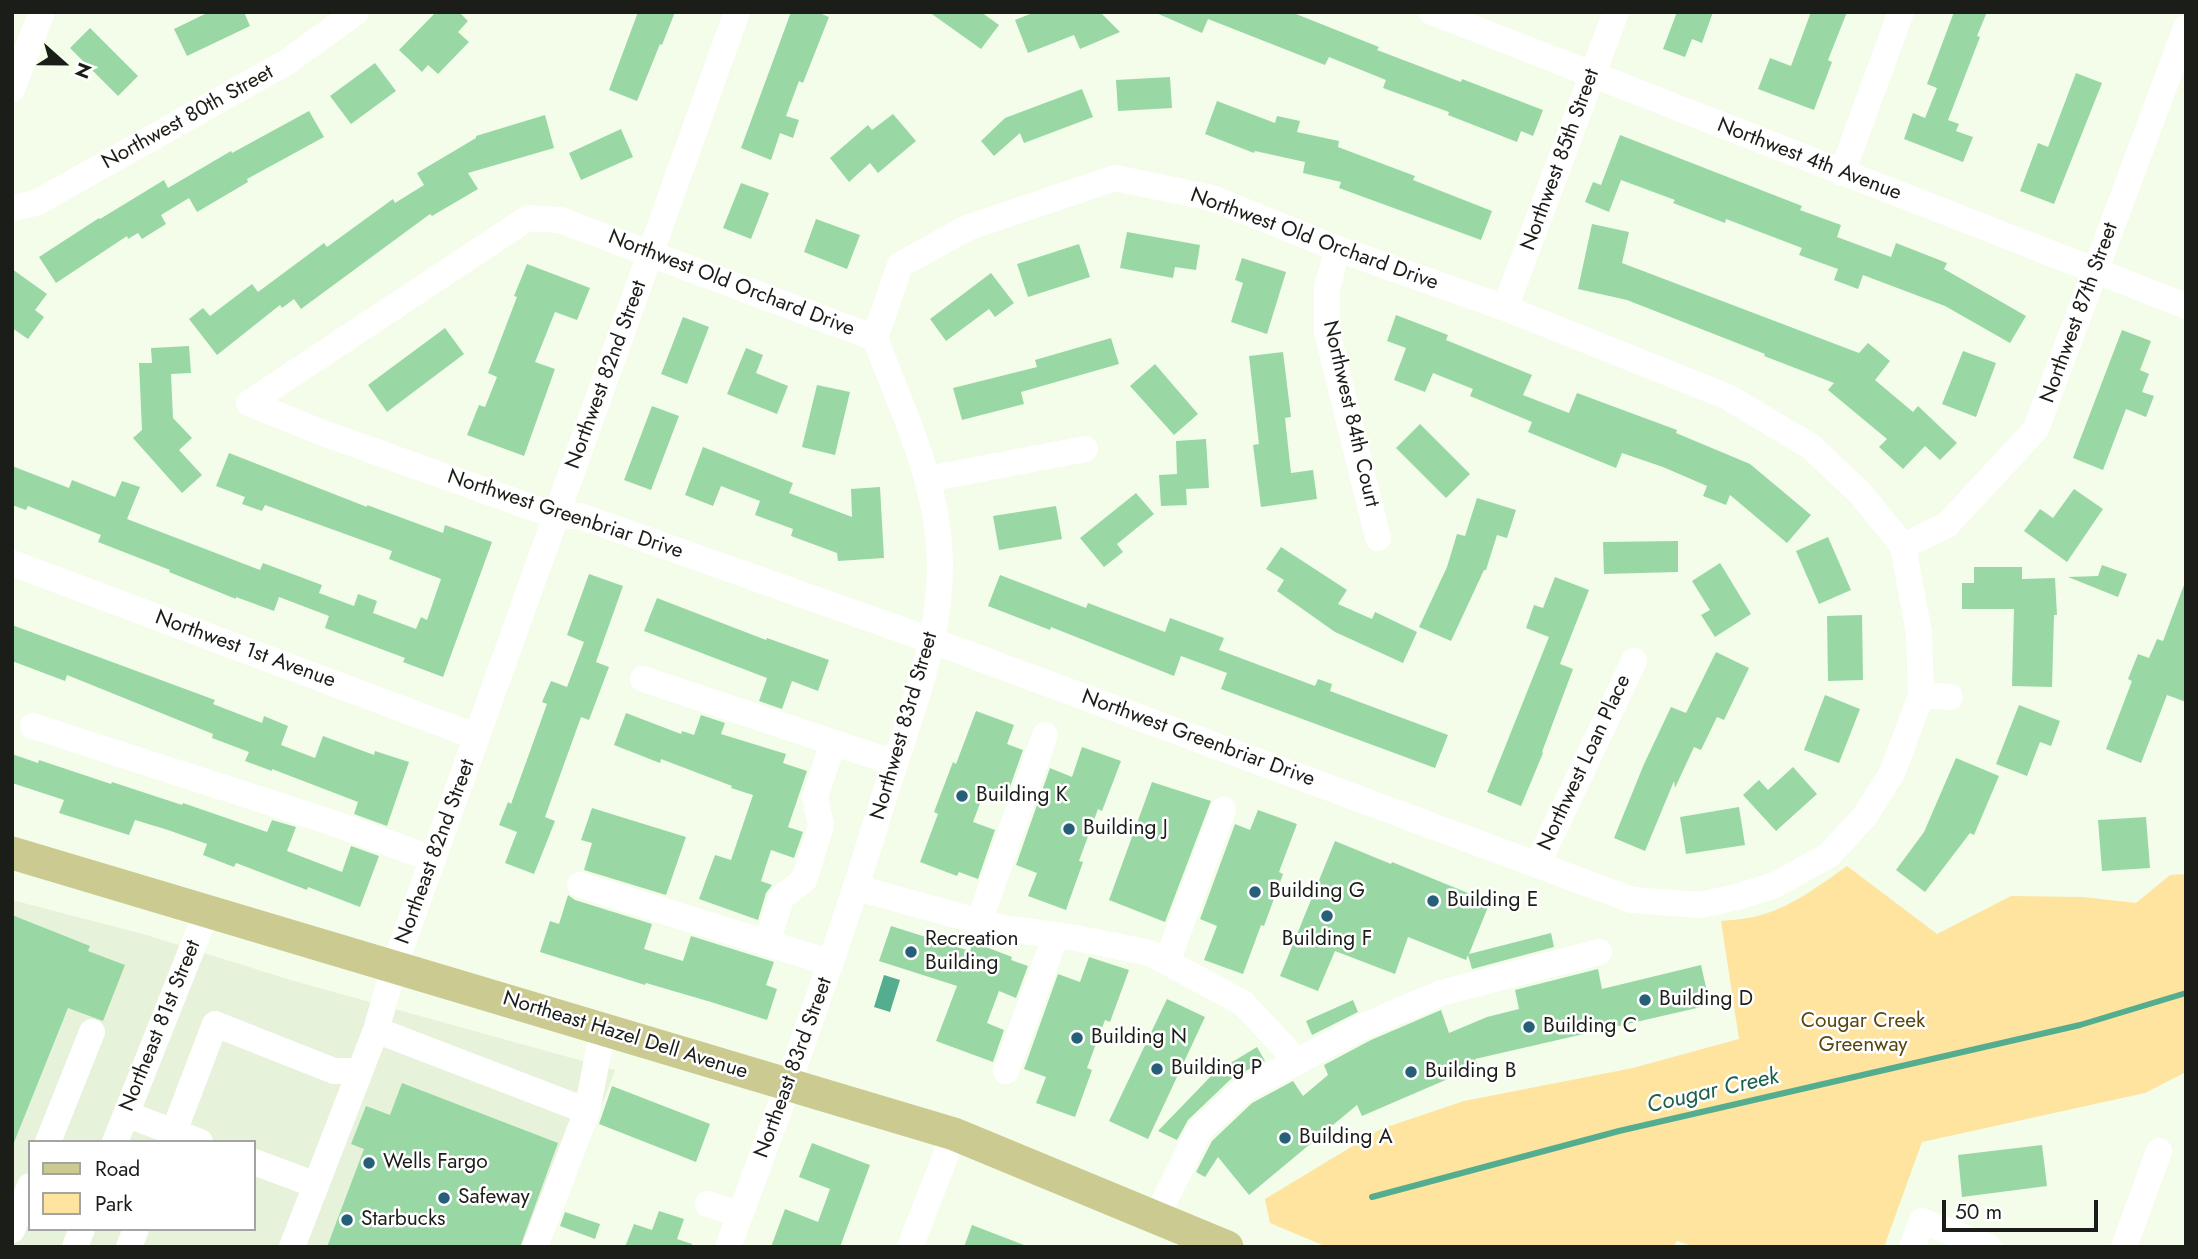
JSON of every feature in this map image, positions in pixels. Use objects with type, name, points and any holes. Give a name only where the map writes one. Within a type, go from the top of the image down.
[{"type":"main road","name":"Northeast Hazel Dell Avenue","points":[[12,853],[954,1134],[1227,1247]]},
{"type":"street","points":[[12,89],[42,12]]},
{"type":"street","name":"Northwest 80th Street","points":[[12,208],[36,203],[287,62],[356,12]]},
{"type":"street","name":"Northwest 82nd Street","points":[[477,737],[737,12]]},
{"type":"street","name":"Northwest 4th Avenue","points":[[1433,12],[2186,306]]},
{"type":"street","name":"Northwest 85th Street","points":[[1505,308],[1616,12]]},
{"type":"street","points":[[1842,173],[1901,12]]},
{"type":"street","name":"Northwest 87th Street","points":[[1903,546],[1947,525],[2036,429],[2186,28]]},
{"type":"street","name":"Northwest Old Orchard Drive","points":[[249,403],[528,218],[560,220],[875,338],[900,265],[967,228],[1115,178],[1212,198],[1338,249],[1505,308],[1728,397],[1811,446],[1860,494],[1903,546]]},
{"type":"street","name":"Northwest 84th Court","points":[[1338,249],[1327,288],[1327,332],[1378,538]]},
{"type":"street","name":"Northwest 83rd Street","points":[[857,888],[933,641],[940,587],[938,534],[928,479],[875,338]]},
{"type":"street","name":"Northwest Greenbriar Drive","points":[[249,403],[323,433],[556,516],[580,516],[933,641],[1632,900],[1700,905],[1775,885],[1829,855],[1865,816],[1893,771],[1921,695],[1919,633],[1903,546]]},
{"type":"street","points":[[928,479],[1085,449]]},
{"type":"street","name":"Northwest 1st Avenue","points":[[12,563],[477,737]]},
{"type":"street","name":"Northwest Loan Place","points":[[1537,865],[1634,661]]},
{"type":"street","points":[[643,678],[895,763]]},
{"type":"street","points":[[1921,695],[1950,697]]},
{"type":"street","points":[[33,726],[330,822],[433,859]]},
{"type":"street","points":[[979,922],[1045,735]]},
{"type":"street","name":"Northeast 82nd Street","points":[[292,1247],[376,1030],[394,967],[477,737]]},
{"type":"street","points":[[767,944],[781,898],[804,880],[821,825],[815,797],[833,743]]},
{"type":"street","points":[[1167,962],[1223,810]]},
{"type":"street","points":[[580,885],[831,963]]},
{"type":"street","points":[[857,888],[1003,929],[1056,935],[1150,953],[1243,1003],[1298,1062]]},
{"type":"street","name":"Northeast 83rd Street","points":[[728,1247],[789,1085],[857,888]]},
{"type":"street","name":"Northeast 81st Street","points":[[116,1140],[207,911]]},
{"type":"street","points":[[1006,1072],[1056,935]]},
{"type":"street","points":[[1156,1218],[1199,1131],[1243,1090],[1364,1026],[1441,993],[1599,953]]},
{"type":"street","points":[[126,1114],[172,1137],[215,1024],[334,1071],[360,1071]]},
{"type":"street","points":[[535,1247],[587,1111],[603,1029]]},
{"type":"street","points":[[376,1030],[587,1111]]},
{"type":"street","points":[[49,1140],[92,1032]]},
{"type":"street","points":[[910,1247],[954,1134]]},
{"type":"street","points":[[2124,1247],[2159,1151]]},
{"type":"street","points":[[256,1163],[316,1185]]},
{"type":"street","points":[[12,1230],[24,1196]]},
{"type":"street","points":[[708,1203],[740,1215]]},
{"type":"street","points":[[1912,1247],[1922,1221],[1989,1247]]},
{"type":"shaded area","points":[[12,900],[143,934],[294,981],[615,1070],[549,1247],[12,1247]]},
{"type":"shaded area","points":[[884,975],[900,980],[890,1012],[874,1007]]},
{"type":"green space","name":"Cougar Creek Greenway","points":[[1847,866],[1937,934],[2011,896],[2083,897],[2136,903],[2170,875],[2186,874],[2186,1072],[2145,1093],[1922,1142],[1884,1247],[1695,1247],[1677,1241],[1673,1247],[1327,1247],[1270,1223],[1265,1199],[1381,1129],[1464,1101],[1633,1068],[1739,1039],[1721,921],[1754,917],[1779,908],[1803,896]]},
{"type":"building","points":[[209,12],[244,12],[250,26],[187,56],[174,29]]},
{"type":"building","points":[[436,12],[459,12],[468,21],[458,32],[469,42],[438,74],[428,65],[422,72],[399,50]]},
{"type":"building","points":[[638,12],[675,12],[637,101],[609,90]]},
{"type":"building","points":[[791,12],[817,12],[829,17],[803,83],[799,81],[786,116],[799,120],[793,138],[780,133],[771,160],[741,148]]},
{"type":"building","points":[[929,12],[981,12],[999,25],[981,49]]},
{"type":"building","points":[[1035,12],[1100,12],[1120,32],[1080,49],[1074,35],[1028,53],[1015,20]]},
{"type":"building","points":[[1154,12],[1291,12],[1379,47],[1377,50],[1543,110],[1533,136],[1521,131],[1517,142],[1448,115],[1449,112],[1383,88],[1386,80],[1329,57],[1325,65],[1208,19],[1202,33]]},
{"type":"building","points":[[1677,12],[1713,12],[1702,43],[1692,39],[1685,57],[1663,49]]},
{"type":"building","points":[[1811,12],[1847,12],[1828,60],[1832,62],[1814,110],[1758,89],[1770,58],[1791,66]]},
{"type":"building","points":[[1954,12],[1987,12],[1948,120],[1959,124],[1956,131],[1973,137],[1963,162],[1904,139],[1913,113],[1925,118],[1937,88],[1927,84]]},
{"type":"building","points":[[90,28],[138,76],[118,96],[70,48]]},
{"type":"building","points":[[375,63],[396,91],[351,124],[330,96]]},
{"type":"building","points":[[2076,73],[2102,83],[2054,204],[2020,191],[2038,143],[2048,147]]},
{"type":"building","points":[[1170,77],[1172,108],[1118,111],[1116,80]]},
{"type":"building","points":[[1082,89],[1093,117],[1024,143],[1020,133],[994,156],[981,141],[1005,118]]},
{"type":"building","points":[[1217,101],[1275,123],[1277,116],[1300,121],[1297,132],[1339,141],[1338,147],[1415,176],[1413,180],[1492,211],[1481,240],[1339,188],[1341,182],[1303,173],[1305,162],[1255,151],[1254,153],[1205,134]]},
{"type":"building","points":[[309,111],[324,137],[247,179],[248,182],[197,212],[189,198],[161,215],[166,224],[142,239],[138,233],[128,239],[127,236],[56,283],[39,257],[164,180],[168,188],[231,151],[232,153]]},
{"type":"building","points":[[893,114],[916,141],[878,173],[870,163],[849,182],[830,158],[868,125],[872,130]]},
{"type":"building","points":[[545,115],[554,148],[468,173],[478,189],[432,216],[430,214],[301,309],[294,299],[282,308],[280,305],[217,355],[189,319],[203,308],[210,316],[252,284],[258,292],[324,243],[327,247],[393,199],[395,203],[424,185],[417,173],[476,136]]},
{"type":"building","points":[[621,129],[633,157],[581,180],[569,153]]},
{"type":"building","points":[[1620,135],[1802,206],[1800,210],[1841,225],[1837,237],[1891,257],[1896,243],[1947,263],[1944,269],[2026,316],[2010,343],[1945,306],[1863,275],[1858,289],[1834,280],[1838,269],[1799,255],[1802,248],[1726,219],[1725,223],[1673,203],[1675,200],[1621,180],[1609,212],[1585,202],[1593,182],[1601,185]]},
{"type":"building","points":[[741,183],[769,193],[751,239],[723,228]]},
{"type":"building","points":[[816,219],[860,235],[847,269],[804,252]]},
{"type":"building","points":[[1592,224],[1629,232],[1622,263],[1859,353],[1868,343],[1890,361],[1875,380],[1913,412],[1918,406],[1957,443],[1940,460],[1925,446],[1903,469],[1879,447],[1887,439],[1828,390],[1834,383],[1627,300],[1578,289]]},
{"type":"building","points":[[1127,232],[1200,245],[1196,270],[1175,267],[1173,278],[1120,268]]},
{"type":"building","points":[[1079,244],[1090,277],[1028,297],[1017,264]]},
{"type":"building","points":[[1242,258],[1286,272],[1267,334],[1231,322],[1243,283],[1235,280]]},
{"type":"building","points":[[527,264],[590,288],[577,320],[555,312],[535,362],[555,369],[524,456],[467,435],[479,405],[485,407],[497,377],[488,373]]},
{"type":"building","points":[[12,269],[47,294],[35,310],[44,317],[28,339],[12,328]]},
{"type":"building","points":[[991,273],[1014,303],[995,317],[989,309],[946,341],[930,319]]},
{"type":"building","points":[[1396,315],[1448,335],[1446,340],[1532,375],[1523,395],[1569,413],[1577,393],[1677,430],[1676,433],[1750,464],[1811,515],[1787,543],[1730,495],[1726,505],[1703,496],[1707,486],[1663,467],[1622,453],[1616,468],[1528,432],[1532,422],[1470,396],[1473,389],[1433,373],[1425,392],[1394,380],[1406,348],[1387,341]]},
{"type":"building","points":[[683,317],[709,327],[687,384],[661,374]]},
{"type":"building","points":[[445,328],[464,354],[387,412],[368,385]]},
{"type":"building","points":[[2122,330],[2151,341],[2140,370],[2149,374],[2142,392],[2154,396],[2146,417],[2126,409],[2103,470],[2073,458]]},
{"type":"building","points":[[1111,338],[1119,364],[1021,392],[1024,404],[962,420],[953,388],[1037,367],[1035,360]]},
{"type":"building","points":[[189,346],[191,373],[171,374],[173,418],[192,438],[179,450],[202,475],[182,493],[133,438],[142,430],[139,363],[152,363],[151,348]]},
{"type":"building","points":[[746,348],[763,355],[756,373],[788,386],[777,414],[727,394]]},
{"type":"building","points":[[1963,351],[1996,363],[1976,417],[1942,404]]},
{"type":"building","points":[[1283,352],[1291,417],[1285,418],[1291,473],[1313,470],[1317,499],[1261,507],[1253,445],[1259,444],[1249,356]]},
{"type":"building","points":[[1155,364],[1198,414],[1174,435],[1130,386]]},
{"type":"building","points":[[817,385],[850,392],[835,455],[802,447]]},
{"type":"building","points":[[652,406],[679,416],[651,490],[624,480]]},
{"type":"building","points":[[1420,424],[1470,474],[1446,498],[1396,448]]},
{"type":"building","points":[[1206,439],[1209,488],[1186,489],[1187,505],[1161,506],[1159,475],[1177,474],[1176,441]]},
{"type":"building","points":[[703,447],[793,483],[789,493],[852,517],[851,489],[880,487],[884,558],[838,561],[837,553],[791,536],[793,529],[755,515],[760,501],[721,486],[713,506],[685,495]]},
{"type":"building","points":[[229,453],[367,507],[443,533],[445,525],[492,542],[443,677],[403,662],[405,658],[325,628],[329,616],[279,597],[274,611],[236,599],[98,542],[101,535],[28,506],[26,510],[12,505],[12,466],[69,488],[72,480],[115,497],[122,481],[140,487],[127,519],[260,570],[263,563],[322,585],[319,593],[354,606],[358,594],[377,601],[373,613],[416,629],[421,617],[427,620],[441,579],[389,559],[392,551],[265,505],[262,511],[242,504],[245,497],[216,486]]},
{"type":"building","points":[[2074,489],[2103,509],[2067,562],[2024,531],[2040,509],[2053,518]]},
{"type":"building","points":[[1136,493],[1154,514],[1117,544],[1123,552],[1104,567],[1080,538]]},
{"type":"building","points":[[1477,498],[1516,510],[1507,538],[1497,535],[1486,570],[1451,641],[1419,627],[1447,567],[1457,534],[1465,536]]},
{"type":"building","points":[[1056,506],[1062,539],[999,550],[993,516]]},
{"type":"building","points":[[1828,537],[1851,590],[1819,604],[1796,551]]},
{"type":"building","points":[[1678,541],[1678,572],[1604,574],[1603,542]]},
{"type":"building","points":[[1281,547],[1347,590],[1338,604],[1372,619],[1375,612],[1417,632],[1403,663],[1335,632],[1277,591],[1284,580],[1266,569]]},
{"type":"building","points":[[1720,563],[1751,614],[1715,637],[1701,615],[1710,610],[1692,581]]},
{"type":"building","points":[[2102,565],[2127,574],[2118,597],[2068,577],[2098,576]]},
{"type":"building","points":[[1974,567],[2022,567],[2022,579],[2055,578],[2057,615],[2054,615],[2052,687],[2012,686],[2014,609],[1962,609],[1962,583],[1974,583]]},
{"type":"building","points":[[589,574],[623,586],[596,662],[609,667],[589,720],[581,717],[545,817],[555,821],[534,874],[505,863],[517,832],[499,825],[508,802],[511,804],[547,704],[542,702],[551,681],[567,687],[584,642],[567,635]]},
{"type":"building","points":[[1000,575],[1086,608],[1088,603],[1165,632],[1170,618],[1224,638],[1219,650],[1315,686],[1318,679],[1332,684],[1330,691],[1448,735],[1435,768],[1221,689],[1227,673],[1181,656],[1174,676],[1051,627],[1050,630],[988,606]]},
{"type":"building","points":[[1555,577],[1589,590],[1560,664],[1573,669],[1521,806],[1487,792],[1549,637],[1526,628],[1534,605],[1543,608]]},
{"type":"building","points":[[2184,585],[2186,702],[2167,695],[2141,763],[2106,749],[2132,681],[2128,679],[2138,654],[2149,658],[2157,639],[2163,641]]},
{"type":"building","points":[[657,598],[766,640],[767,638],[829,660],[818,691],[792,681],[782,709],[759,701],[767,678],[644,631]]},
{"type":"building","points":[[1862,615],[1863,680],[1828,681],[1827,616]]},
{"type":"building","points":[[12,625],[215,700],[213,704],[262,723],[264,716],[288,726],[281,745],[315,758],[323,736],[374,755],[375,751],[409,762],[387,826],[354,814],[358,802],[245,761],[249,752],[212,738],[213,734],[67,675],[65,681],[12,661]]},
{"type":"building","points":[[1716,652],[1749,668],[1724,720],[1717,717],[1701,750],[1694,747],[1675,788],[1674,781],[1645,851],[1614,838],[1671,707],[1686,713]]},
{"type":"building","points":[[1825,695],[1860,709],[1839,763],[1804,750]]},
{"type":"building","points":[[2019,705],[2060,721],[2051,746],[2040,742],[2027,776],[1996,764]]},
{"type":"building","name":"Building K","points":[[976,711],[1014,725],[1007,744],[1023,750],[1006,798],[985,790],[973,822],[995,830],[978,879],[959,872],[957,876],[920,862],[938,814],[934,812]]},
{"type":"building","points":[[626,713],[681,734],[682,731],[694,735],[701,715],[725,723],[721,734],[786,754],[783,763],[807,771],[788,827],[803,832],[794,858],[771,850],[761,881],[772,885],[766,893],[758,920],[699,899],[715,855],[731,860],[753,795],[661,759],[660,763],[614,745]]},
{"type":"building","name":"Building J","points":[[1082,747],[1121,761],[1102,811],[1098,809],[1079,861],[1083,862],[1066,910],[1028,896],[1037,873],[1016,865],[1050,768],[1072,777]]},
{"type":"building","points":[[12,754],[182,805],[183,803],[267,832],[272,820],[296,827],[287,851],[342,872],[351,846],[379,856],[360,907],[236,863],[234,867],[203,855],[207,844],[168,830],[135,820],[129,835],[59,813],[64,800],[12,783]]},
{"type":"building","points":[[1956,758],[1999,776],[1974,835],[1970,833],[1925,892],[1896,870],[1924,832]]},
{"type":"building","points":[[1793,767],[1817,794],[1776,831],[1743,795],[1759,780],[1768,790]]},
{"type":"building","points":[[1152,782],[1211,801],[1165,922],[1109,900]]},
{"type":"building","points":[[1739,807],[1745,845],[1686,854],[1680,817]]},
{"type":"building","points":[[592,808],[686,837],[666,895],[584,870],[592,843],[581,840]]},
{"type":"building","name":"Building G","points":[[1258,810],[1297,824],[1279,872],[1283,874],[1243,974],[1204,960],[1217,926],[1200,919],[1235,824],[1250,830]]},
{"type":"building","points":[[2146,817],[2150,868],[2102,871],[2098,820]]},
{"type":"building","points":[[1335,841],[1490,902],[1469,954],[1551,933],[1554,947],[1472,969],[1468,955],[1466,960],[1408,937],[1395,974],[1335,951],[1318,991],[1280,976]]},
{"type":"building","points":[[568,895],[575,900],[652,924],[644,949],[683,961],[691,936],[774,962],[766,985],[777,989],[767,1020],[540,952],[550,921],[559,924]]},
{"type":"building","points":[[12,915],[90,946],[88,951],[125,965],[103,1021],[68,1008],[13,1145]]},
{"type":"building","points":[[891,926],[970,951],[973,942],[1028,966],[1016,998],[999,991],[987,1023],[1004,1030],[993,1062],[936,1041],[957,986],[879,961]]},
{"type":"building","name":"Building N","points":[[1089,957],[1129,970],[1110,1022],[1105,1020],[1087,1068],[1092,1070],[1075,1117],[1036,1103],[1046,1077],[1024,1069],[1058,974],[1080,982]]},
{"type":"building","points":[[1701,965],[1710,1005],[1475,1059],[1478,1066],[1362,1116],[1357,1105],[1249,1195],[1218,1157],[1205,1177],[1196,1172],[1212,1141],[1252,1103],[1293,1081],[1303,1096],[1328,1075],[1324,1065],[1371,1040],[1441,1010],[1449,1033],[1487,1017],[1519,1009],[1515,990],[1598,969],[1602,989]]},
{"type":"building","name":"Building P","points":[[1167,999],[1205,1017],[1148,1139],[1109,1121]]},
{"type":"building","points":[[1353,1000],[1358,1012],[1312,1035],[1306,1021]]},
{"type":"building","points":[[1257,1047],[1265,1061],[1232,1078],[1188,1120],[1177,1140],[1158,1131],[1214,1073]]},
{"type":"building","name":"Safeway","points":[[402,1083],[558,1143],[520,1247],[327,1247],[364,1149],[351,1144],[366,1106],[390,1115]]},
{"type":"building","points":[[612,1086],[710,1124],[696,1162],[599,1124]]},
{"type":"building","points":[[812,1143],[870,1165],[840,1247],[771,1247],[785,1209],[818,1222],[830,1189],[799,1177]]},
{"type":"building","points":[[2042,1145],[2047,1186],[1962,1197],[1958,1155]]},
{"type":"building","points":[[659,1211],[684,1219],[677,1239],[692,1244],[692,1247],[625,1247],[634,1224],[652,1230]]},
{"type":"building","points":[[565,1212],[600,1224],[595,1239],[560,1226]]},
{"type":"building","points":[[972,1225],[1024,1245],[1024,1247],[964,1247]]},
{"type":"waterway","name":"Cougar Creek","points":[[1372,1197],[1619,1131],[2080,1025],[2186,993]]},
{"type":"place","name":"Building K","points":[[962,796]]},
{"type":"place","name":"Building J","points":[[1069,829]]},
{"type":"place","name":"Building G","points":[[1255,892]]},
{"type":"place","name":"Building E","points":[[1433,901]]},
{"type":"place","name":"Building F","points":[[1327,916]]},
{"type":"place","name":"Recreation Building","points":[[911,952]]},
{"type":"place","name":"Building D","points":[[1645,1000]]},
{"type":"place","name":"Building C","points":[[1529,1027]]},
{"type":"place","name":"Building N","points":[[1077,1038]]},
{"type":"place","name":"Building P","points":[[1157,1069]]},
{"type":"place","name":"Building B","points":[[1411,1072]]},
{"type":"place","name":"Building A","points":[[1285,1138]]},
{"type":"place","name":"Wells Fargo","points":[[369,1163]]},
{"type":"place","name":"Safeway","points":[[444,1198]]},
{"type":"place","name":"Starbucks","points":[[347,1220]]}]
